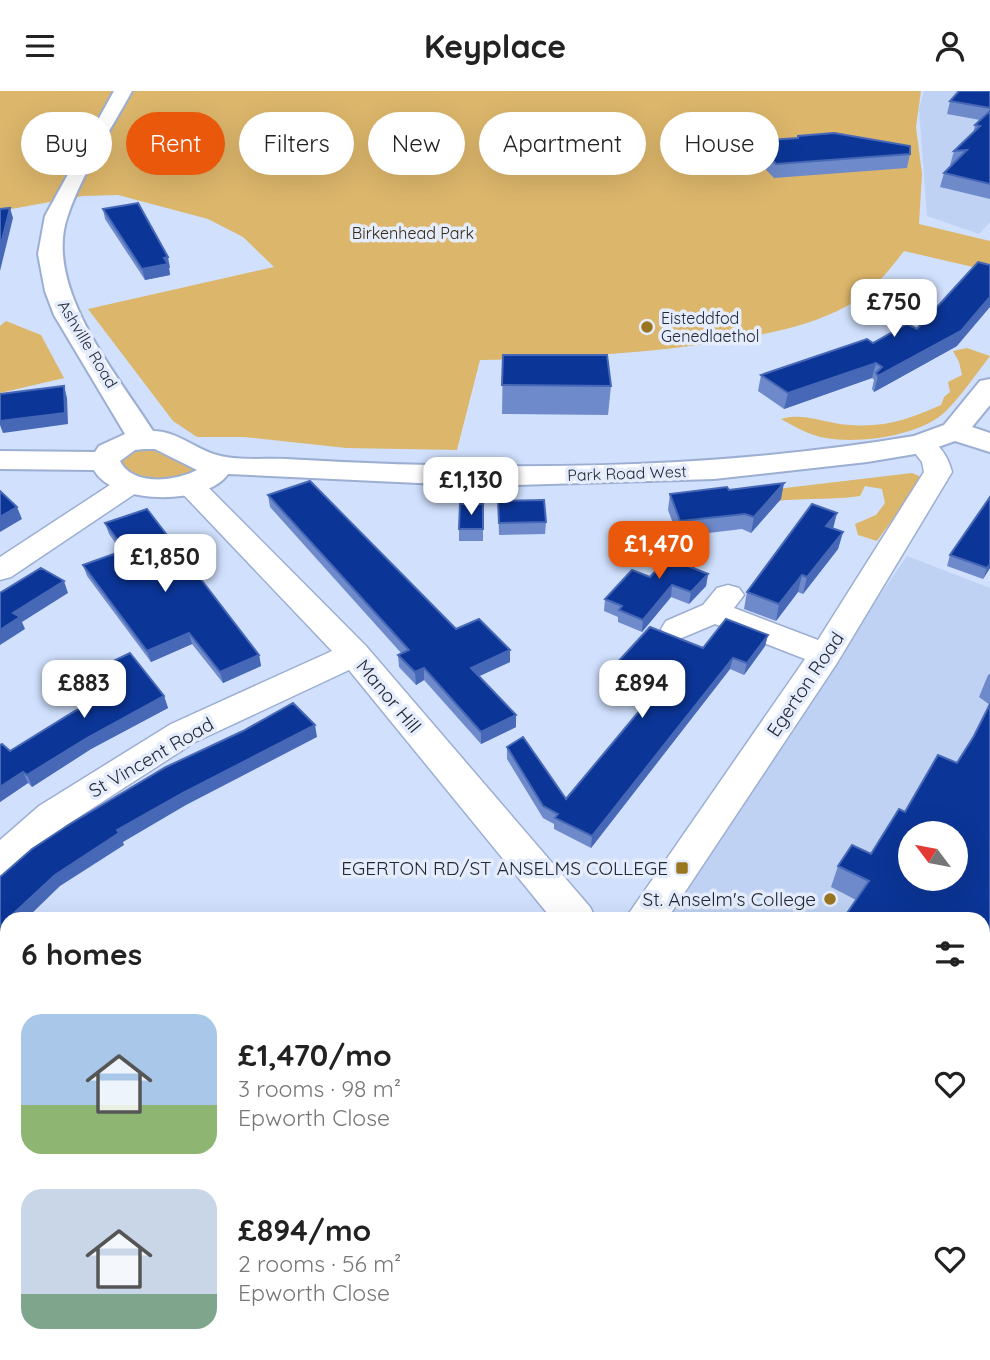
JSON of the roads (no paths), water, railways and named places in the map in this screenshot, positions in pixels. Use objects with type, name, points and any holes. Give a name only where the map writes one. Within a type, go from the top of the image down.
[{"type":"street","name":"Ashville Road","points":[[123,91],[56,216],[50,254],[57,291],[67,316],[144,439]]},
{"type":"street","points":[[990,387],[954,431],[990,443]]},
{"type":"street","name":"Park Road West","points":[[129,485],[201,475],[482,477],[714,470],[867,453],[921,444],[954,431]]},
{"type":"street","points":[[0,570],[129,485],[114,478],[107,471],[105,461],[110,452],[127,442],[160,440],[201,475]]},
{"type":"street","name":"Egerton Road","points":[[650,912],[825,655],[938,472],[935,460],[921,444]]},
{"type":"street","points":[[0,460],[105,461]]},
{"type":"street","name":"Manor Hill","points":[[201,475],[570,912]]},
{"type":"street","points":[[677,629],[722,602],[825,655]]},
{"type":"street","name":"St Vincent Road","points":[[0,863],[52,816],[183,733],[354,654]]},
{"type":"place","name":"Eisteddfod Genedlaethol","points":[[647,327]]},
{"type":"place","name":"EGERTON RD/ST ANSELMS COLLEGE","points":[[682,868]]},
{"type":"place","name":"St. Anselm's College","points":[[830,899]]},
{"type":"park label","name":"Birkenhead Park","points":[[413,233]]}]
